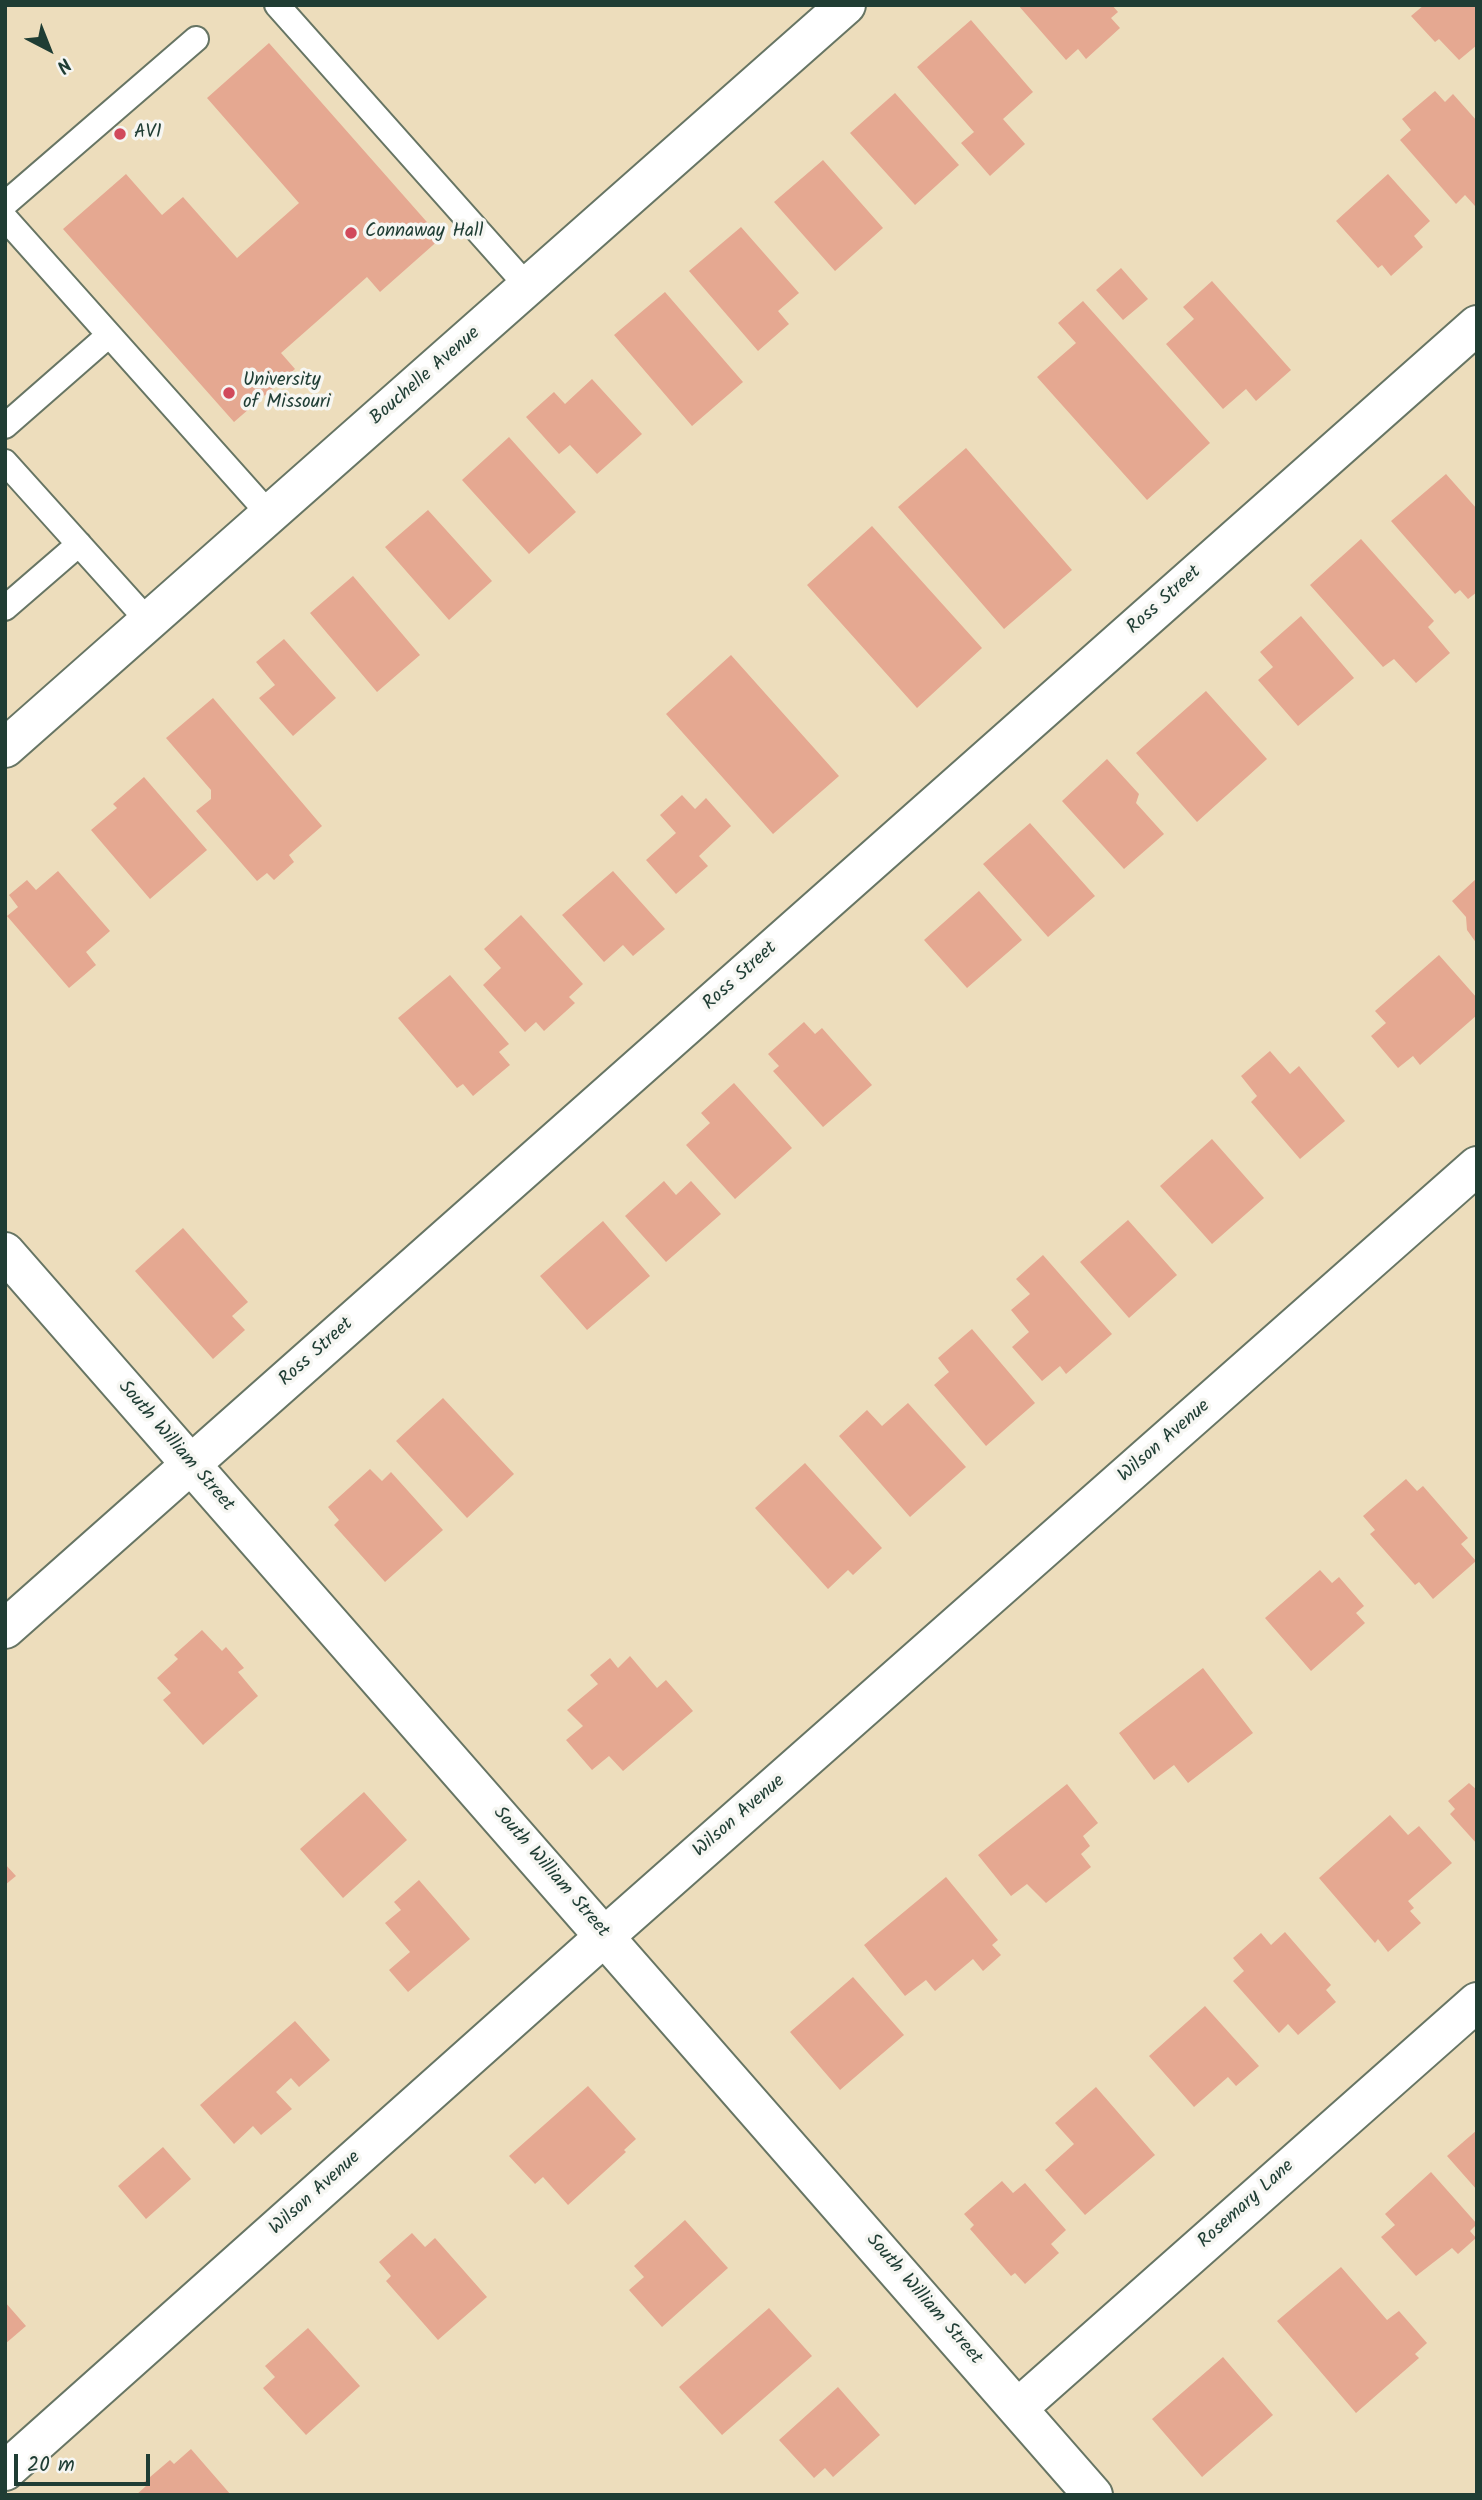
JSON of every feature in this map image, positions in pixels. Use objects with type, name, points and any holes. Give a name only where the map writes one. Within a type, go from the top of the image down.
[{"type":"street","name":"Bouchelle Avenue","points":[[5,748],[846,5]]},
{"type":"street","name":"Ross Street","points":[[5,1629],[1477,325]]},
{"type":"street","name":"Wilson Avenue","points":[[5,2471],[605,1936],[1477,1166]]},
{"type":"street","name":"South William Street","points":[[5,1252],[1093,2495]]},
{"type":"street","name":"Rosemary Lane","points":[[1017,2408],[1477,2002]]},
{"type":"lane","points":[[277,5],[528,287]]},
{"type":"lane","points":[[5,204],[196,39]]},
{"type":"lane","points":[[5,218],[270,515]]},
{"type":"lane","points":[[5,426],[110,335]]},
{"type":"lane","points":[[5,462],[149,622]]},
{"type":"lane","points":[[5,608],[79,544]]},
{"type":"building","points":[[1018,5],[1112,5],[1118,12],[1111,18],[1120,28],[1086,59],[1078,49],[1066,60]]},
{"type":"building","points":[[1424,5],[1477,5],[1477,45],[1459,60],[1439,39],[1435,42],[1411,16]]},
{"type":"building","points":[[971,20],[1033,92],[1003,119],[1025,144],[990,176],[961,143],[974,132],[917,67]]},
{"type":"building","name":"Connaway Hall","points":[[269,43],[441,238],[380,292],[367,277],[281,353],[295,369],[234,422],[63,229],[126,174],[162,215],[183,197],[237,258],[299,203],[207,98]]},
{"type":"building","points":[[1435,91],[1445,102],[1453,94],[1477,121],[1475,206],[1465,195],[1456,204],[1400,140],[1411,130],[1402,119]]},
{"type":"building","points":[[895,93],[959,165],[915,205],[850,133]]},
{"type":"building","points":[[823,160],[883,228],[835,271],[774,202]]},
{"type":"building","points":[[1388,174],[1430,221],[1414,236],[1423,247],[1391,276],[1382,265],[1378,268],[1336,221]]},
{"type":"building","points":[[741,227],[799,293],[778,311],[789,324],[758,351],[689,271]]},
{"type":"building","points":[[1121,268],[1148,299],[1123,320],[1096,290]]},
{"type":"building","points":[[1212,281],[1291,370],[1256,401],[1246,389],[1223,409],[1166,344],[1194,319],[1183,307]]},
{"type":"building","points":[[665,292],[743,382],[692,426],[614,335]]},
{"type":"building","points":[[1083,301],[1210,443],[1147,500],[1037,377],[1076,343],[1058,323]]},
{"type":"building","points":[[592,379],[642,434],[597,474],[570,445],[559,454],[526,417],[554,392],[565,404]]},
{"type":"building","points":[[509,437],[576,512],[529,554],[462,480]]},
{"type":"building","points":[[966,448],[1072,570],[1004,629],[898,507]]},
{"type":"building","points":[[1446,474],[1477,509],[1477,592],[1468,599],[1460,590],[1455,594],[1391,521]]},
{"type":"building","points":[[428,510],[492,581],[449,620],[385,547]]},
{"type":"building","points":[[872,526],[982,648],[917,708],[807,585]]},
{"type":"building","points":[[1361,539],[1434,621],[1428,627],[1450,653],[1416,683],[1394,659],[1383,667],[1310,585]]},
{"type":"building","points":[[353,576],[420,655],[377,692],[310,613]]},
{"type":"building","points":[[1301,616],[1354,678],[1298,726],[1258,680],[1273,667],[1260,652]]},
{"type":"building","points":[[284,639],[336,698],[293,736],[259,698],[275,685],[256,662]]},
{"type":"building","points":[[731,655],[839,776],[773,834],[666,714]]},
{"type":"building","points":[[1206,691],[1267,759],[1197,822],[1136,753]]},
{"type":"building","points":[[213,698],[322,826],[289,855],[294,862],[274,880],[267,873],[257,881],[196,811],[211,799],[211,790],[166,738]]},
{"type":"building","points":[[1107,759],[1139,794],[1136,803],[1164,834],[1124,869],[1062,801]]},
{"type":"building","points":[[144,777],[207,850],[150,899],[91,830],[117,808],[113,804]]},
{"type":"building","points":[[682,795],[695,809],[706,798],[731,826],[699,856],[708,866],[676,894],[646,860],[676,833],[660,815]]},
{"type":"building","points":[[1030,823],[1095,896],[1048,937],[983,864]]},
{"type":"building","points":[[58,871],[110,931],[86,952],[96,965],[69,988],[7,916],[18,907],[9,895],[27,880],[36,890]]},
{"type":"building","points":[[613,871],[665,929],[633,956],[623,945],[604,962],[562,915]]},
{"type":"building","points":[[1477,878],[1477,944],[1467,930],[1466,917],[1452,901]]},
{"type":"building","points":[[979,891],[1022,940],[967,988],[924,940]]},
{"type":"building","points":[[521,915],[583,984],[569,997],[575,1003],[544,1031],[536,1022],[525,1032],[483,985],[501,968],[484,949]]},
{"type":"building","points":[[1439,955],[1477,998],[1477,1015],[1420,1065],[1413,1056],[1398,1068],[1371,1036],[1386,1023],[1375,1011]]},
{"type":"building","points":[[450,975],[509,1044],[499,1052],[510,1065],[473,1096],[463,1084],[457,1088],[398,1018]]},
{"type":"building","points":[[804,1022],[815,1034],[822,1028],[872,1085],[823,1127],[773,1071],[779,1066],[768,1054]]},
{"type":"building","points":[[1270,1051],[1290,1074],[1299,1066],[1345,1121],[1300,1159],[1251,1102],[1257,1096],[1241,1076]]},
{"type":"building","points":[[734,1083],[792,1148],[735,1199],[686,1145],[710,1123],[701,1113]]},
{"type":"building","points":[[1212,1139],[1264,1198],[1212,1244],[1160,1186]]},
{"type":"building","points":[[664,1181],[676,1195],[691,1181],[721,1214],[666,1262],[625,1216]]},
{"type":"building","points":[[1128,1220],[1177,1275],[1129,1318],[1080,1262]]},
{"type":"building","points":[[603,1221],[650,1276],[587,1330],[540,1276]]},
{"type":"building","points":[[183,1228],[248,1302],[232,1316],[245,1330],[213,1359],[135,1271]]},
{"type":"building","points":[[1043,1255],[1112,1334],[1066,1374],[1060,1366],[1042,1381],[1012,1347],[1029,1332],[1011,1310],[1030,1294],[1016,1279]]},
{"type":"building","points":[[972,1329],[1035,1403],[986,1446],[934,1385],[949,1372],[938,1358]]},
{"type":"building","points":[[443,1398],[514,1474],[467,1518],[396,1441]]},
{"type":"building","points":[[908,1403],[966,1467],[910,1517],[839,1436],[867,1410],[882,1426]]},
{"type":"building","points":[[805,1463],[882,1548],[853,1575],[848,1570],[828,1589],[755,1508]]},
{"type":"building","points":[[370,1469],[382,1481],[391,1472],[443,1530],[385,1582],[334,1525],[339,1520],[328,1507]]},
{"type":"building","points":[[1406,1479],[1417,1491],[1423,1486],[1468,1538],[1461,1544],[1476,1561],[1433,1599],[1419,1582],[1415,1585],[1370,1534],[1375,1530],[1363,1516]]},
{"type":"building","points":[[1320,1570],[1332,1583],[1339,1577],[1364,1606],[1356,1613],[1365,1623],[1311,1671],[1265,1618]]},
{"type":"building","points":[[202,1630],[222,1651],[226,1647],[244,1668],[238,1672],[258,1696],[203,1745],[163,1700],[171,1693],[157,1678],[178,1659],[174,1655]]},
{"type":"building","points":[[630,1656],[657,1688],[666,1680],[693,1711],[623,1771],[609,1756],[592,1770],[566,1740],[583,1726],[567,1710],[598,1684],[590,1675],[610,1658],[618,1668]]},
{"type":"building","points":[[1203,1668],[1253,1733],[1188,1783],[1174,1765],[1154,1780],[1119,1733]]},
{"type":"building","points":[[1469,1783],[1477,1790],[1477,1844],[1450,1814],[1455,1809],[1448,1801]]},
{"type":"building","points":[[1067,1784],[1098,1823],[1083,1836],[1090,1846],[1081,1854],[1091,1867],[1046,1903],[1027,1884],[1011,1896],[978,1855]]},
{"type":"building","points":[[364,1792],[407,1840],[343,1898],[300,1849]]},
{"type":"building","points":[[1390,1815],[1408,1835],[1419,1826],[1452,1863],[1408,1901],[1414,1908],[1410,1911],[1421,1923],[1388,1952],[1378,1939],[1375,1943],[1319,1878]]},
{"type":"building","points":[[5,1864],[16,1876],[5,1885]]},
{"type":"building","points":[[946,1877],[998,1940],[992,1945],[1001,1955],[983,1971],[973,1959],[935,1991],[926,1980],[905,1996],[864,1945]]},
{"type":"building","points":[[419,1880],[470,1939],[408,1992],[389,1970],[410,1952],[385,1923],[401,1910],[394,1902]]},
{"type":"building","points":[[1285,1932],[1331,1985],[1326,1990],[1336,2002],[1298,2035],[1288,2024],[1279,2033],[1233,1981],[1244,1971],[1233,1958],[1261,1933],[1271,1945]]},
{"type":"building","points":[[853,1977],[904,2035],[840,2090],[790,2032]]},
{"type":"building","points":[[1205,2006],[1259,2066],[1236,2086],[1228,2077],[1194,2107],[1149,2056]]},
{"type":"building","points":[[295,2021],[330,2060],[299,2087],[291,2078],[276,2092],[292,2109],[261,2135],[253,2126],[234,2144],[200,2105]]},
{"type":"building","points":[[588,2086],[636,2139],[624,2150],[626,2152],[568,2205],[543,2177],[535,2184],[509,2156]]},
{"type":"building","points":[[1096,2087],[1155,2155],[1085,2215],[1045,2170],[1074,2144],[1055,2123]]},
{"type":"building","points":[[1477,2130],[1477,2190],[1447,2156]]},
{"type":"building","points":[[163,2147],[191,2179],[146,2219],[118,2186]]},
{"type":"building","points":[[1431,2172],[1477,2224],[1470,2231],[1476,2238],[1458,2254],[1452,2248],[1416,2276],[1381,2237],[1395,2225],[1385,2214]]},
{"type":"building","points":[[1002,2181],[1013,2193],[1025,2183],[1066,2230],[1051,2244],[1059,2253],[1025,2284],[1015,2273],[1011,2276],[970,2229],[974,2225],[964,2214]]},
{"type":"building","points":[[685,2220],[728,2268],[662,2327],[629,2290],[644,2277],[634,2266]]},
{"type":"building","points":[[412,2233],[425,2247],[435,2238],[487,2297],[438,2340],[386,2281],[391,2276],[379,2262]]},
{"type":"building","points":[[1341,2267],[1387,2320],[1399,2311],[1427,2343],[1415,2354],[1419,2358],[1356,2413],[1277,2321]]},
{"type":"building","points":[[5,2302],[26,2326],[5,2344]]},
{"type":"building","points":[[769,2308],[812,2356],[722,2435],[679,2387]]},
{"type":"building","points":[[308,2328],[360,2386],[306,2435],[263,2388],[275,2377],[265,2366]]},
{"type":"building","points":[[1223,2357],[1273,2415],[1202,2477],[1152,2419]]},
{"type":"building","points":[[838,2387],[880,2435],[833,2477],[825,2468],[814,2478],[779,2440]]},
{"type":"building","points":[[191,2449],[231,2495],[136,2495],[146,2486],[143,2483],[170,2460],[174,2464]]},
{"type":"place","name":"AV1","points":[[120,134]]},
{"type":"place","name":"Connaway Hall","points":[[351,233]]},
{"type":"place","name":"University of Missouri","points":[[229,393]]}]
